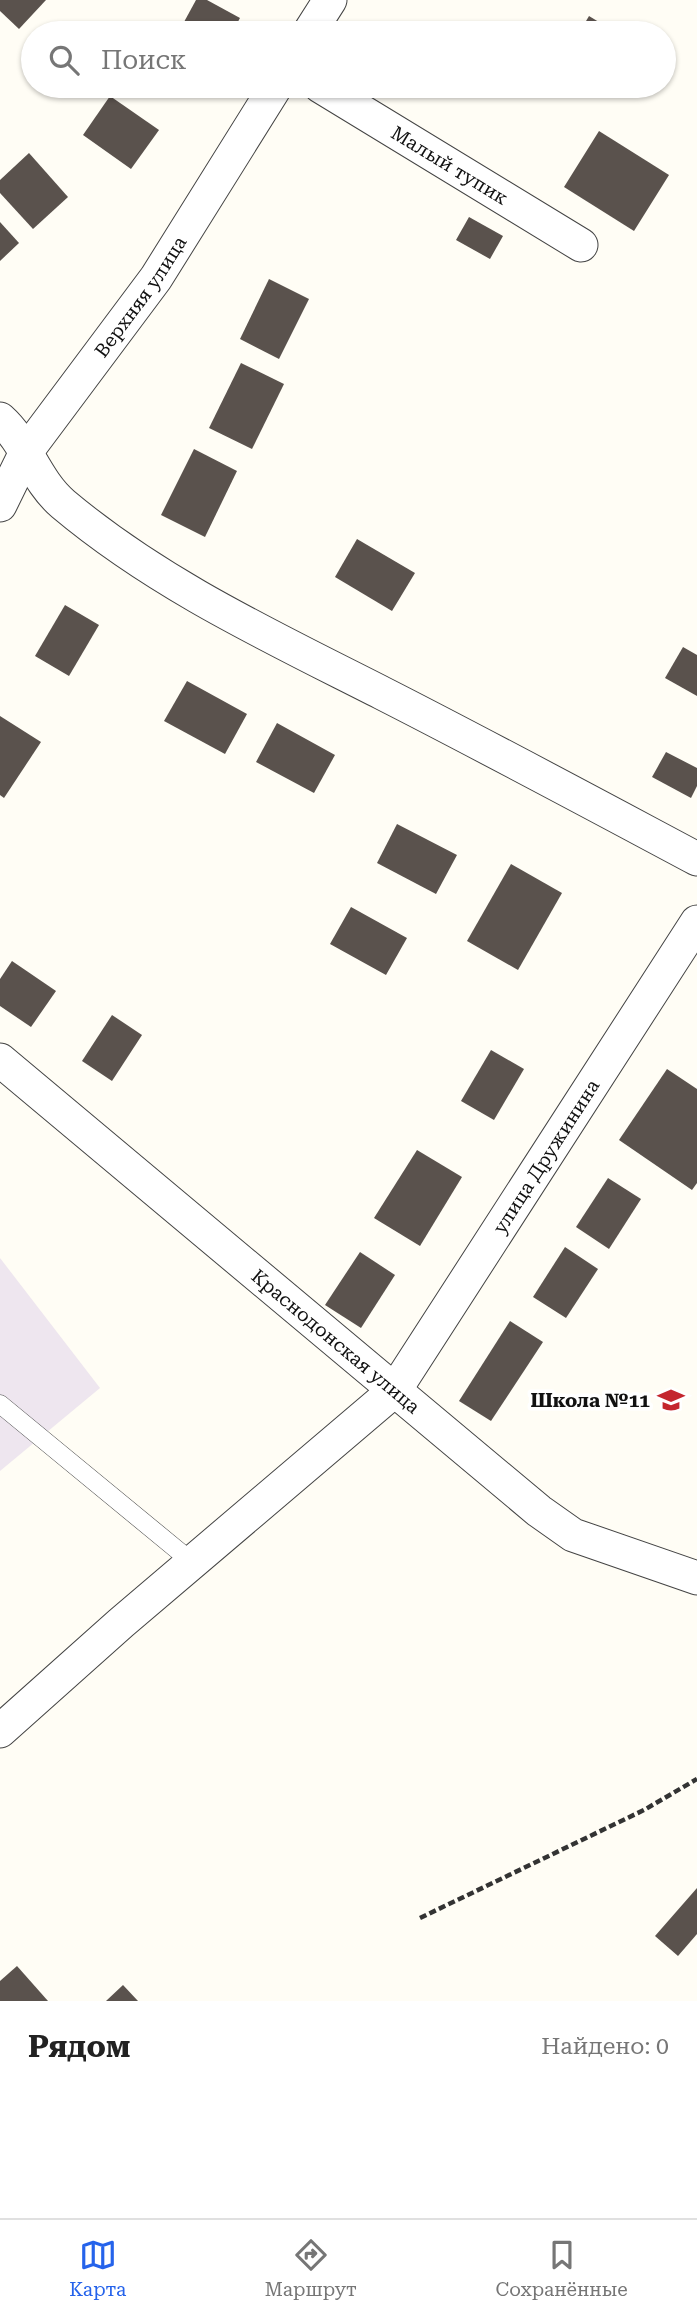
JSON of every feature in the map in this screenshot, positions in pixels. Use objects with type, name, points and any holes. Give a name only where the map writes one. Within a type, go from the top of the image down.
[{"type":"street","points":[[317,21],[330,0]]},
{"type":"street","name":"Верхняя улица","points":[[0,505],[26,452],[156,278],[268,98]]},
{"type":"street","name":"Малый тупик","points":[[340,98],[581,244]]},
{"type":"street","points":[[0,419],[26,452],[47,487],[63,503],[147,566],[253,627],[482,744],[697,859]]},
{"type":"street","name":"улица Дружинина","points":[[0,1731],[192,1562],[395,1390],[697,922]]},
{"type":"street","name":"Краснодонская улица","points":[[0,1060],[539,1511],[573,1535],[697,1578]]},
{"type":"lane","points":[[0,1404],[192,1562]]},
{"type":"path","points":[[420,1918],[644,1810],[697,1779]]},
{"type":"shaded area","points":[[0,1258],[100,1388],[0,1471]]},
{"type":"building","points":[[0,0],[46,0],[26,21],[21,21],[19,29],[0,11]]},
{"type":"building","points":[[196,0],[207,0],[240,18],[238,21],[185,21]]},
{"type":"building","points":[[109,98],[113,98],[159,130],[131,169],[83,135]]},
{"type":"building","points":[[599,131],[669,175],[634,231],[564,187]]},
{"type":"building","points":[[29,153],[68,197],[33,229],[0,193],[0,180]]},
{"type":"building","points":[[469,217],[503,236],[490,259],[456,240]]},
{"type":"building","points":[[0,222],[19,243],[0,261]]},
{"type":"building","points":[[269,279],[309,299],[279,359],[240,339]]},
{"type":"building","points":[[241,363],[284,384],[252,449],[209,428]]},
{"type":"building","points":[[194,449],[237,471],[205,537],[161,515]]},
{"type":"building","points":[[357,539],[415,573],[392,611],[335,577]]},
{"type":"building","points":[[65,605],[99,625],[69,676],[35,656]]},
{"type":"building","points":[[683,647],[697,655],[697,696],[665,678]]},
{"type":"building","points":[[187,681],[247,714],[225,754],[164,721]]},
{"type":"building","points":[[0,716],[41,742],[4,798],[0,795]]},
{"type":"building","points":[[277,723],[335,755],[314,793],[256,762]]},
{"type":"building","points":[[666,752],[697,768],[697,786],[691,798],[652,777]]},
{"type":"building","points":[[397,824],[457,855],[436,894],[377,863]]},
{"type":"building","points":[[511,864],[562,893],[518,970],[467,941]]},
{"type":"building","points":[[351,907],[407,938],[386,975],[330,944]]},
{"type":"building","points":[[12,961],[56,991],[31,1027],[0,1006],[0,979]]},
{"type":"building","points":[[112,1015],[142,1035],[112,1081],[82,1061]]},
{"type":"building","points":[[491,1050],[524,1069],[494,1120],[461,1101]]},
{"type":"building","points":[[667,1069],[697,1089],[697,1183],[692,1190],[619,1140]]},
{"type":"building","points":[[417,1150],[462,1177],[420,1246],[374,1218]]},
{"type":"building","points":[[608,1178],[641,1199],[609,1249],[576,1227]]},
{"type":"building","points":[[565,1247],[598,1269],[566,1318],[533,1297]]},
{"type":"building","points":[[360,1252],[395,1275],[361,1328],[325,1305]]},
{"type":"building","points":[[510,1321],[543,1342],[491,1421],[459,1401]]},
{"type":"building","points":[[697,1888],[697,1934],[678,1956],[655,1936]]},
{"type":"building","points":[[17,1966],[48,2001],[0,2001],[0,1981]]},
{"type":"building","points":[[123,1985],[138,2001],[106,2001]]},
{"type":"place","name":"Школа №11","points":[[671,1400]]}]
